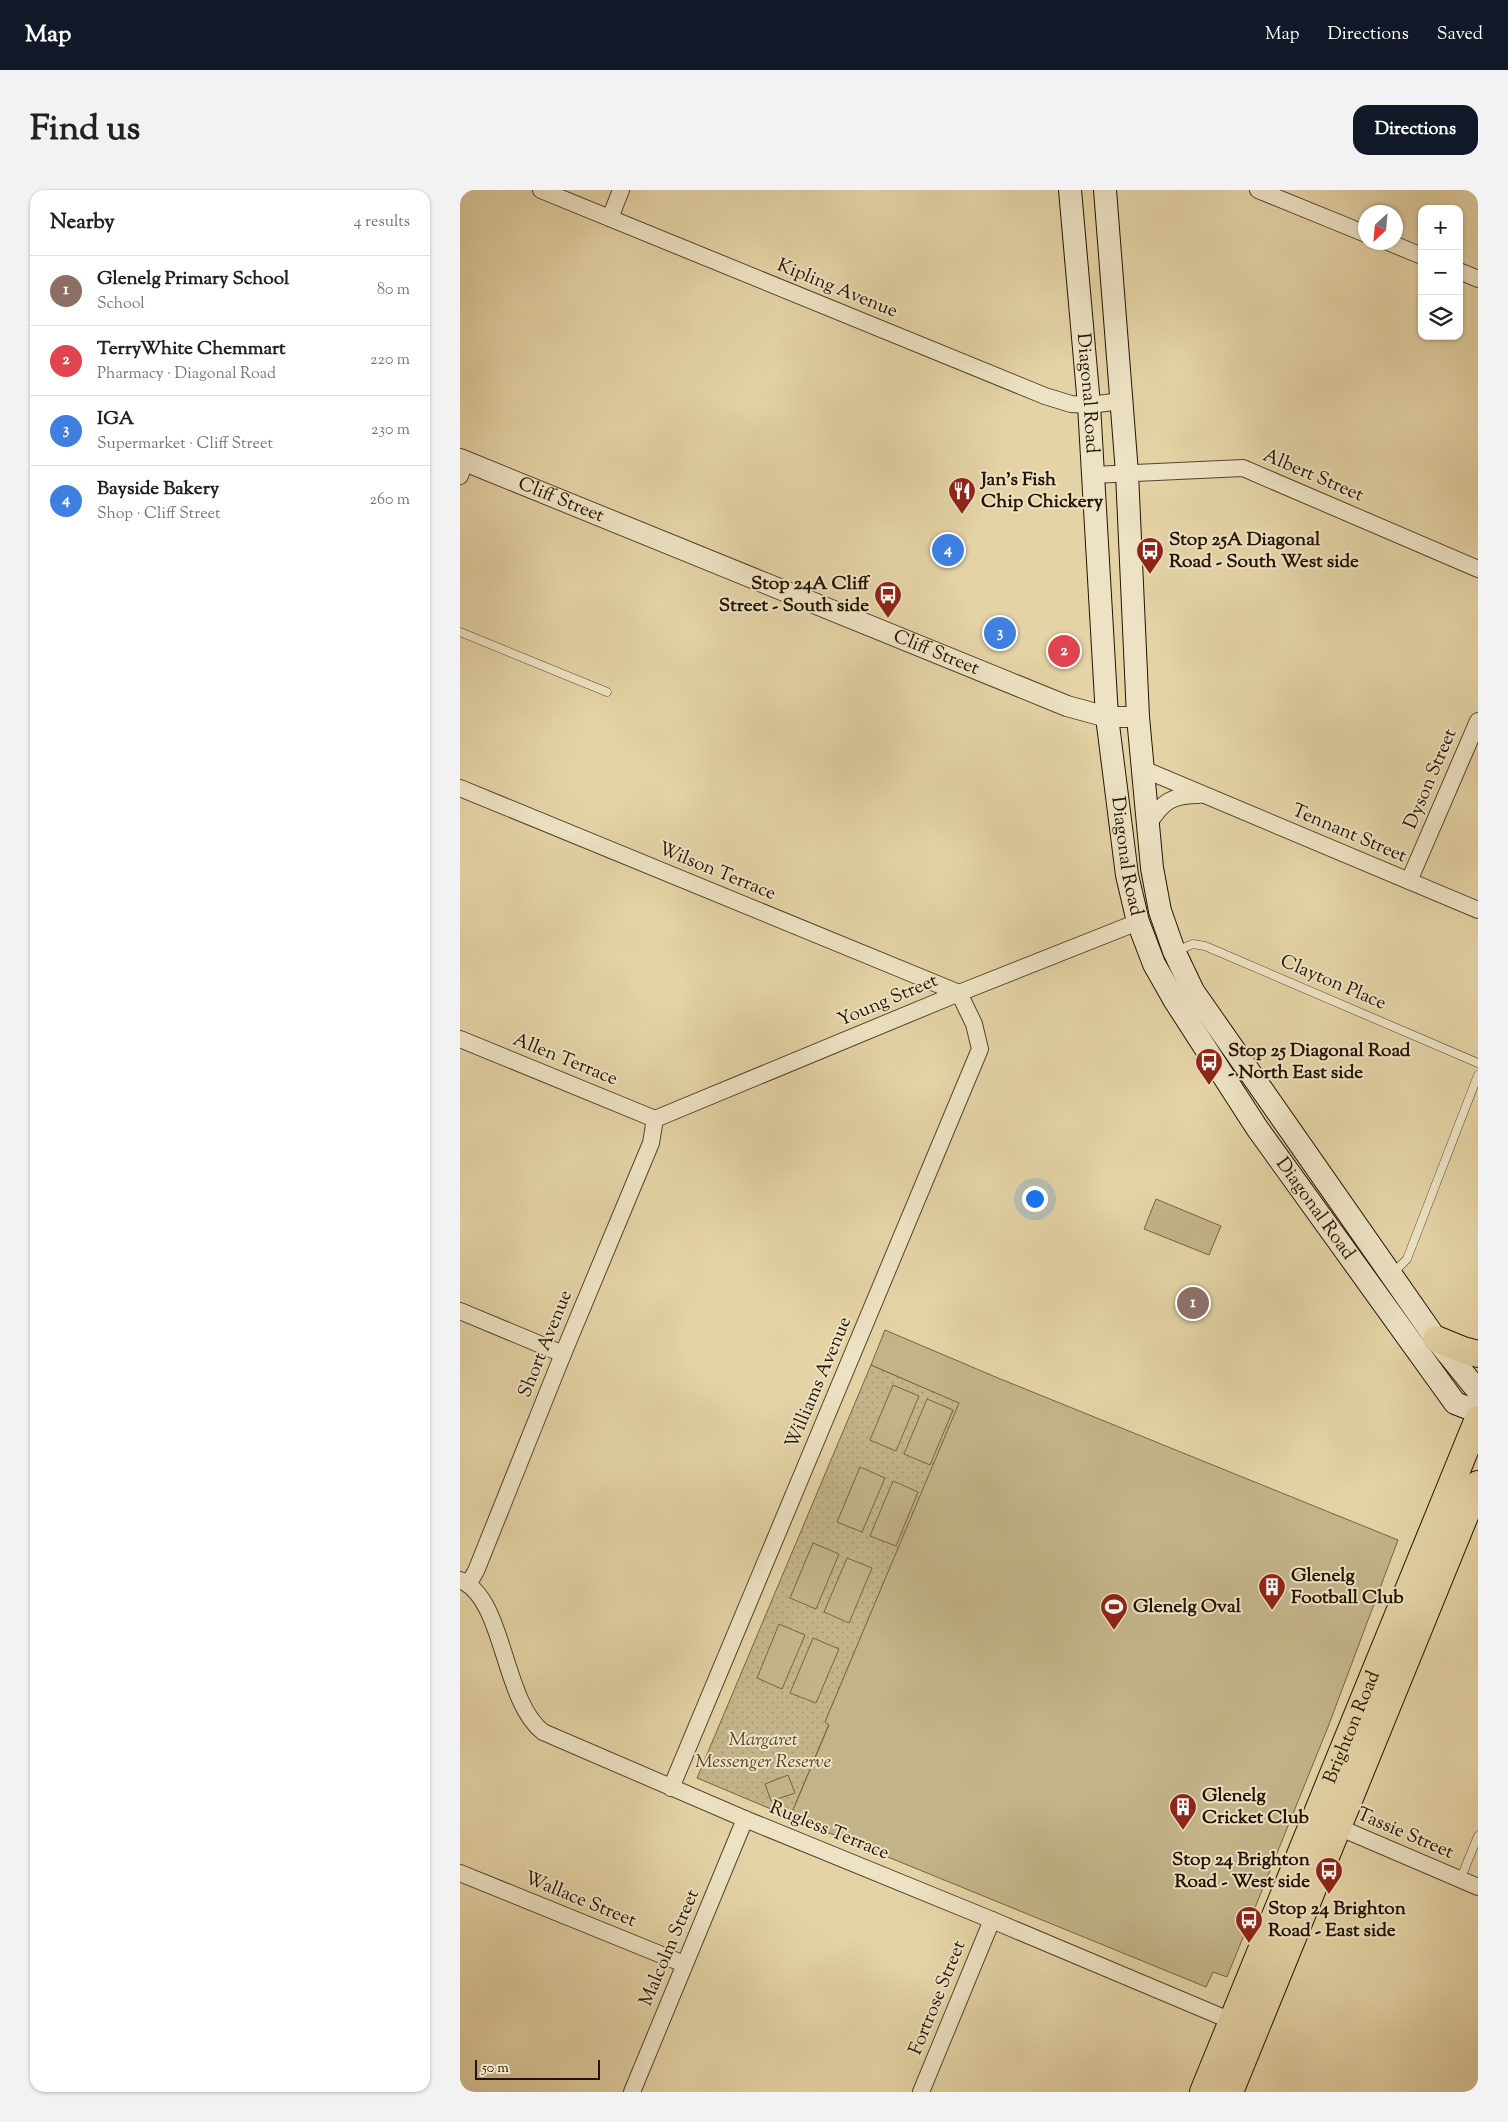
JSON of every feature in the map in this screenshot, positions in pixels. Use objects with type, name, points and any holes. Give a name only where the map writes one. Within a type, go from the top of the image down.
[{"type":"main road","name":"Diagonal Road","points":[[1070,190],[1089,405],[1107,717],[1127,875],[1138,922],[1154,964],[1175,1001],[1257,1128],[1455,1402],[1478,1412]]},
{"type":"main road","name":"Diagonal Road","points":[[1105,190],[1127,473],[1138,717],[1152,868],[1160,911],[1174,951],[1194,991],[1436,1339],[1478,1392]]},
{"type":"main road","points":[[1436,1339],[1478,1354]]},
{"type":"main road","name":"Brighton Road","points":[[1203,2092],[1244,2026],[1327,1823],[1372,1709],[1478,1419]]},
{"type":"main road","name":"Brighton Road","points":[[1372,1709],[1478,1484]]},
{"type":"main road","name":"Brighton Road","points":[[1230,2092],[1244,2026]]},
{"type":"street","name":"Kipling Avenue","points":[[541,190],[1045,396],[1071,404],[1089,405],[1122,401]]},
{"type":"street","points":[[610,218],[621,190]]},
{"type":"street","points":[[1258,190],[1293,197],[1358,230]]},
{"type":"street","points":[[1403,248],[1418,254]]},
{"type":"street","points":[[1463,272],[1478,278]]},
{"type":"street","name":"Cliff Street","points":[[462,466],[1058,702],[1107,717],[1138,717]]},
{"type":"street","name":"Albert Street","points":[[1092,475],[1243,468],[1478,568]]},
{"type":"street","points":[[1058,702],[1090,701],[1100,692],[1105,682]]},
{"type":"street","name":"Dyson Street","points":[[1409,881],[1478,720]]},
{"type":"street","name":"Tennant Street","points":[[1143,769],[1478,910]]},
{"type":"street","name":"Wilson Terrace","points":[[460,788],[959,993]]},
{"type":"street","name":"Tennant Street","points":[[1148,825],[1160,806],[1183,795],[1204,795]]},
{"type":"street","name":"Young Street","points":[[655,1119],[959,993],[1138,922]]},
{"type":"street","name":"Williams Avenue","points":[[671,1788],[980,1049],[974,1024],[959,993]]},
{"type":"street","name":"Allen Terrace","points":[[460,1039],[655,1119]]},
{"type":"street","name":"Short Avenue","points":[[464,1581],[476,1571],[651,1143],[655,1119]]},
{"type":"street","points":[[460,1311],[564,1354]]},
{"type":"street","name":"Rugless Terrace","points":[[464,1581],[479,1594],[488,1610],[523,1708],[533,1724],[558,1740],[1244,2026]]},
{"type":"street","name":"Malcolm Street","points":[[632,2092],[745,1819]]},
{"type":"street","name":"Tassie Street","points":[[1327,1823],[1478,1887]]},
{"type":"street","name":"Wallace Street","points":[[460,1873],[684,1964]]},
{"type":"street","name":"Fortrose Street","points":[[922,2092],[992,1920]]},
{"type":"lane","points":[[460,632],[607,692]]},
{"type":"lane","name":"Clayton Place","points":[[1174,951],[1193,944],[1205,946],[1478,1064]]},
{"type":"lane","points":[[1392,1275],[1407,1259],[1478,1075]]},
{"type":"lane","points":[[1460,1880],[1478,1836]]},
{"type":"green space","points":[[1156,1199],[1221,1226],[1209,1255],[1144,1229]]},
{"type":"green space","name":"Glenelg Oval","points":[[885,1330],[998,1378],[1398,1540],[1328,1727],[1227,1977],[1213,1972],[1206,1987],[790,1817],[829,1725],[825,1722],[959,1403],[871,1365]]},
{"type":"green space","name":"Margaret Messenger Reserve","points":[[871,1365],[960,1403],[825,1722],[829,1724],[790,1817],[697,1778]]},
{"type":"green space","points":[[893,1385],[919,1396],[896,1451],[870,1440]]},
{"type":"green space","points":[[927,1399],[953,1410],[930,1465],[904,1454]]},
{"type":"green space","points":[[860,1467],[885,1478],[862,1532],[837,1522]]},
{"type":"green space","points":[[893,1481],[918,1492],[896,1546],[870,1536]]},
{"type":"green space","points":[[813,1543],[839,1554],[816,1609],[790,1598]]},
{"type":"green space","points":[[847,1558],[872,1568],[849,1623],[824,1612]]},
{"type":"green space","points":[[779,1624],[805,1635],[782,1689],[757,1678]]},
{"type":"green space","points":[[813,1638],[839,1649],[816,1703],[790,1693]]},
{"type":"green space","points":[[788,1775],[795,1793],[771,1801],[765,1784]]},
{"type":"place","name":"Jan's Fish Chip Chickery","points":[[962,515]]},
{"type":"place","name":"Bayside Bakery","points":[[948,550]]},
{"type":"place","name":"Stop 25A Diagonal Road - South West side","points":[[1150,575]]},
{"type":"place","name":"Stop 24A Cliff Street - South side","points":[[888,619]]},
{"type":"place","name":"IGA","points":[[1000,633]]},
{"type":"place","name":"TerryWhite Chemmart","points":[[1064,651]]},
{"type":"place","name":"Stop 25 Diagonal Road - North East side","points":[[1209,1086]]},
{"type":"place","name":"Glenelg Primary School","points":[[1193,1303]]},
{"type":"place","name":"Glenelg Football Club","points":[[1272,1611]]},
{"type":"place","name":"Glenelg Oval","points":[[1114,1631]]},
{"type":"place","name":"Glenelg Cricket Club","points":[[1183,1831]]},
{"type":"place","name":"Stop 24 Brighton Road - West side","points":[[1329,1895]]},
{"type":"place","name":"Stop 24 Brighton Road - East side","points":[[1249,1944]]}]
